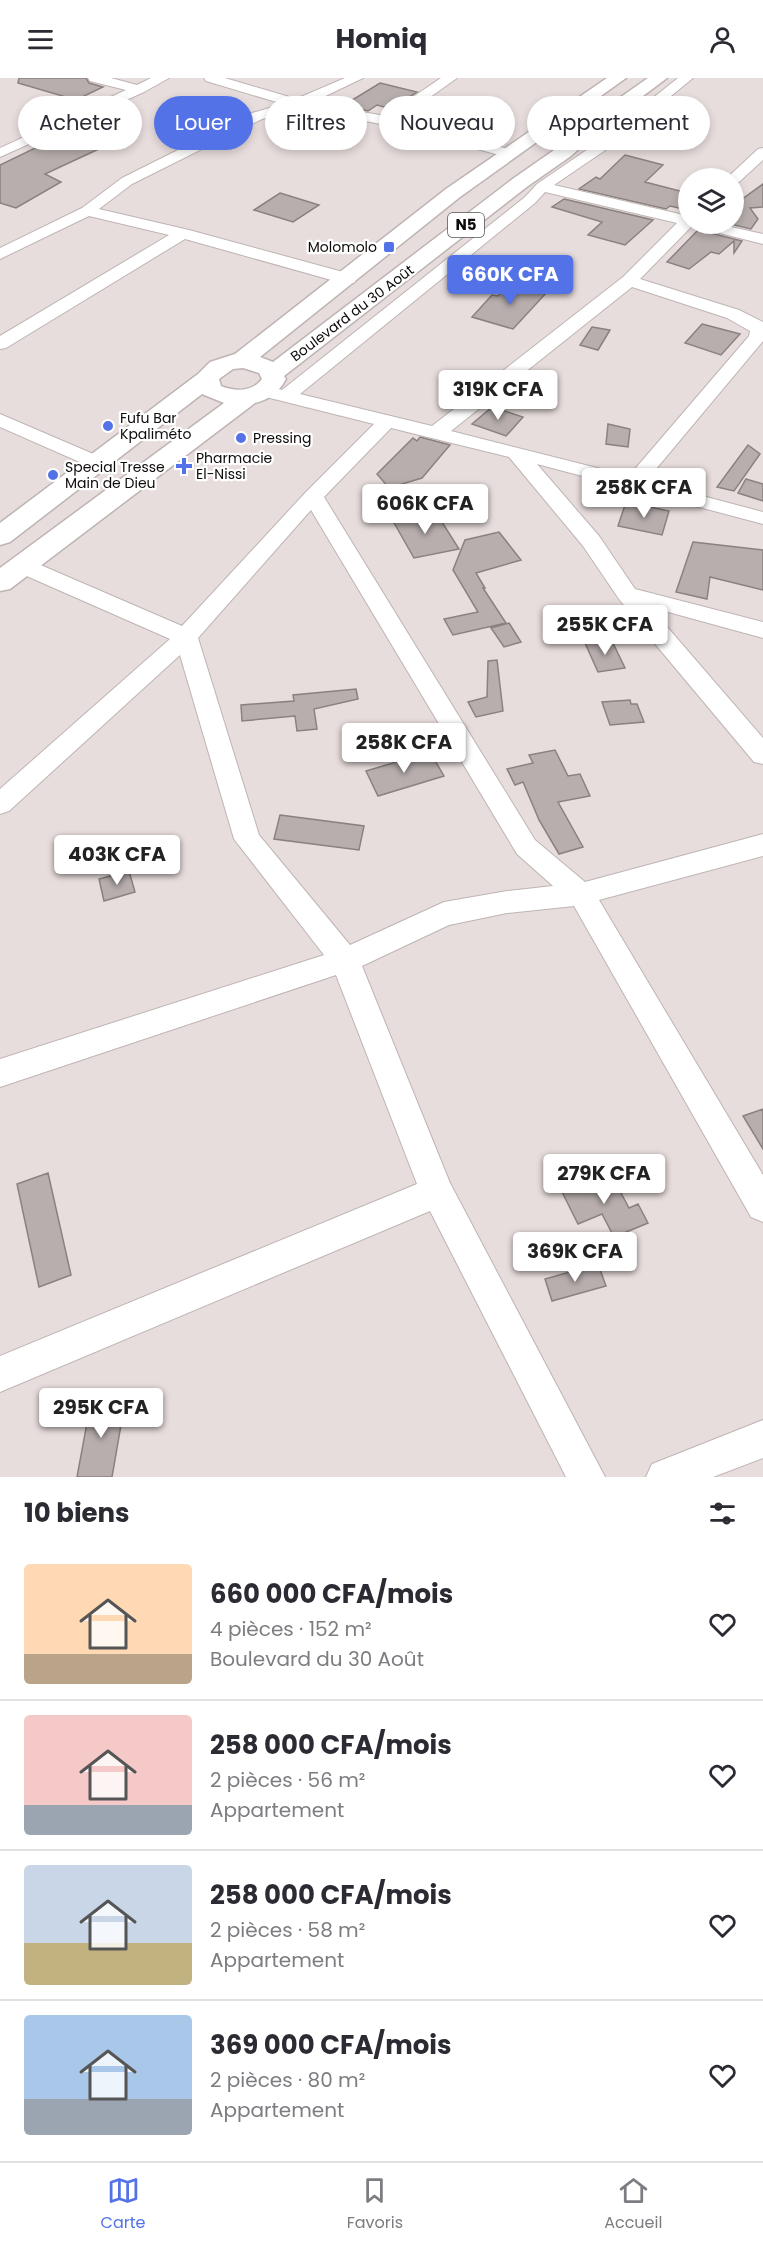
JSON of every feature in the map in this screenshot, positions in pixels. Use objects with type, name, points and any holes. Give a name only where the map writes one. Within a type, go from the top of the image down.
[{"type":"highway","name":"Boulevard du 30 Août","points":[[241,361],[348,279],[384,246],[445,200],[618,78]]},
{"type":"highway","name":"Boulevard du 30 Août","points":[[0,582],[268,389],[521,182],[564,152],[597,122],[659,78]]},
{"type":"highway","points":[[207,379],[207,385],[226,397],[268,389],[260,364],[241,361]]},
{"type":"highway","name":"N5","points":[[0,536],[207,379],[209,374],[222,365],[241,361]]},
{"type":"street","points":[[95,78],[139,89]]},
{"type":"street","points":[[0,153],[162,78]]},
{"type":"street","points":[[211,78],[271,96]]},
{"type":"street","points":[[315,96],[356,78]]},
{"type":"street","points":[[424,96],[450,78]]},
{"type":"street","points":[[268,389],[347,345],[530,200],[542,187],[599,147],[686,78]]},
{"type":"street","points":[[0,254],[87,212],[127,181],[265,114]]},
{"type":"street","points":[[496,150],[511,154]]},
{"type":"street","points":[[744,170],[763,152]]},
{"type":"street","points":[[542,187],[678,219]]},
{"type":"street","points":[[87,212],[183,233],[348,279]]},
{"type":"street","points":[[436,433],[628,281],[678,231]]},
{"type":"street","points":[[0,344],[183,233]]},
{"type":"street","points":[[742,234],[763,239]]},
{"type":"street","points":[[628,281],[733,314],[758,326],[759,331],[633,484]]},
{"type":"street","points":[[268,389],[386,422],[516,453],[763,518]]},
{"type":"street","points":[[0,420],[98,463]]},
{"type":"street","points":[[0,804],[186,637],[312,495],[386,422]]},
{"type":"street","points":[[516,453],[591,541],[627,594],[763,755]]},
{"type":"street","points":[[312,495],[526,847],[581,894],[763,1206]]},
{"type":"street","points":[[21,566],[186,637],[247,839],[345,960],[437,1192],[586,1477]]},
{"type":"street","points":[[627,594],[763,630]]},
{"type":"street","points":[[0,1073],[345,960],[444,914],[507,902],[581,894],[763,844]]},
{"type":"street","points":[[0,1374],[437,1192]]},
{"type":"street","points":[[665,1477],[763,1439]]},
{"type":"building","points":[[19,78],[86,78],[89,83],[103,87],[84,96],[62,96],[18,83]]},
{"type":"building","points":[[380,83],[417,92],[411,96],[379,96],[379,106],[368,111],[367,96],[359,96]]},
{"type":"building","points":[[31,150],[97,150],[45,174],[61,182],[16,208],[0,203],[0,165]]},
{"type":"building","points":[[625,155],[663,165],[645,182],[678,190],[678,208],[670,206],[666,209],[579,189],[596,177],[600,179]]},
{"type":"building","points":[[763,184],[763,207],[750,208],[758,219],[751,229],[744,227],[744,198]]},
{"type":"building","points":[[280,193],[319,205],[293,222],[254,210]]},
{"type":"building","points":[[564,199],[653,220],[625,245],[588,235],[602,222],[552,207]]},
{"type":"building","points":[[694,234],[714,234],[742,241],[734,253],[734,241],[719,254],[711,252],[689,269],[667,262]]},
{"type":"building","points":[[520,284],[548,291],[513,329],[472,317],[492,295],[498,296],[501,292],[507,294]]},
{"type":"building","points":[[702,324],[740,334],[721,355],[685,343]]},
{"type":"building","points":[[592,327],[610,330],[598,350],[580,345]]},
{"type":"building","points":[[492,407],[523,417],[506,436],[472,424]]},
{"type":"building","points":[[608,424],[630,429],[628,447],[606,444]]},
{"type":"building","points":[[420,437],[450,445],[422,478],[389,488],[377,474],[413,438],[417,441]]},
{"type":"building","points":[[748,445],[760,454],[734,491],[717,487]]},
{"type":"building","points":[[746,479],[763,484],[763,501],[738,493]]},
{"type":"building","points":[[626,502],[669,511],[662,535],[618,526]]},
{"type":"building","points":[[435,511],[459,549],[414,558],[393,521]]},
{"type":"building","points":[[499,532],[521,560],[476,573],[506,623],[453,635],[444,619],[478,612],[453,570],[465,540]]},
{"type":"building","points":[[693,542],[763,550],[763,590],[710,577],[707,599],[676,592]]},
{"type":"building","points":[[509,623],[521,642],[504,647],[491,628]]},
{"type":"building","points":[[611,639],[625,668],[598,672],[585,643]]},
{"type":"building","points":[[497,660],[503,711],[476,717],[468,702],[487,697],[488,661]]},
{"type":"building","points":[[356,689],[358,699],[314,709],[317,729],[297,731],[295,716],[242,721],[241,705],[294,701],[293,695]]},
{"type":"building","points":[[630,700],[631,704],[637,704],[644,722],[610,725],[602,702]]},
{"type":"building","points":[[555,750],[568,776],[580,774],[590,796],[558,802],[583,847],[559,854],[539,820],[523,782],[515,785],[507,769],[533,763],[529,755]]},
{"type":"building","points":[[430,752],[444,776],[378,796],[366,771]]},
{"type":"building","points":[[280,815],[364,826],[359,850],[274,839]]},
{"type":"building","points":[[129,871],[135,892],[104,901],[99,879]]},
{"type":"building","points":[[763,1109],[763,1149],[743,1116]]},
{"type":"building","points":[[610,1172],[629,1208],[638,1204],[648,1223],[614,1237],[602,1214],[578,1224],[562,1192]]},
{"type":"building","points":[[48,1173],[71,1275],[39,1287],[17,1184]]},
{"type":"building","points":[[598,1264],[606,1286],[552,1301],[545,1279]]},
{"type":"building","points":[[91,1401],[125,1402],[112,1477],[77,1477]]},
{"type":"place","name":"Molomolo","points":[[389,247]]},
{"type":"place","name":"Fufu Bar Kpaliméto","points":[[108,426]]},
{"type":"place","name":"Pressing","points":[[241,438]]},
{"type":"place","name":"Pharmacie El-Nissi","points":[[184,466]]},
{"type":"place","name":"Special Tresse Main de Dieu","points":[[53,475]]}]
